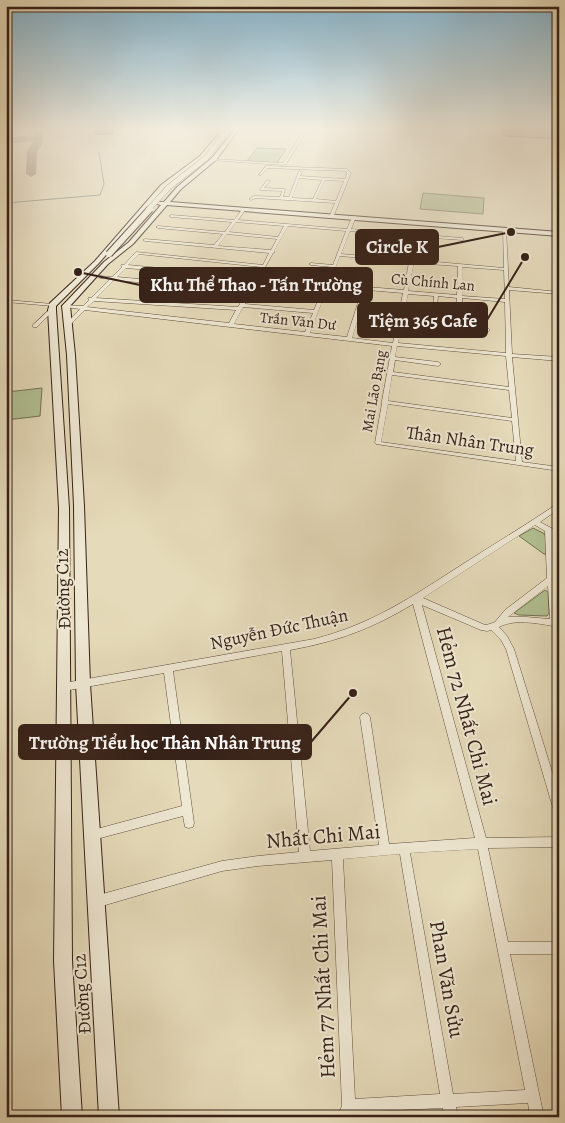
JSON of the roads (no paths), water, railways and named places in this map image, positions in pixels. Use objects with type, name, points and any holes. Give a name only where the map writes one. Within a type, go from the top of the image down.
[{"type":"main road","points":[[57,307],[149,202],[170,181]]},
{"type":"main road","points":[[106,263],[112,254],[181,181]]},
{"type":"main road","points":[[57,307],[131,243],[164,203],[186,181]]},
{"type":"main road","points":[[149,202],[559,234]]},
{"type":"main road","points":[[97,262],[112,254]]},
{"type":"main road","name":"Đường C12","points":[[57,307],[68,324],[71,355],[79,506],[83,684],[109,1117]]},
{"type":"main road","name":"Đường C12","points":[[57,307],[64,508],[63,961],[72,1117]]},
{"type":"street","points":[[268,181],[261,189],[284,190],[281,198]]},
{"type":"street","points":[[290,199],[297,181]]},
{"type":"street","points":[[314,200],[323,181]]},
{"type":"street","points":[[332,215],[345,181]]},
{"type":"street","points":[[251,199],[254,196],[338,202]]},
{"type":"street","points":[[216,246],[244,209]]},
{"type":"street","points":[[171,216],[462,239]]},
{"type":"street","points":[[307,334],[354,217]]},
{"type":"street","points":[[230,326],[287,225]]},
{"type":"street","points":[[158,227],[280,238]]},
{"type":"street","points":[[505,230],[509,356],[519,463]]},
{"type":"street","name":"Mai Lão Bạng","points":[[378,443],[384,402],[417,236]]},
{"type":"street","points":[[145,240],[273,252]]},
{"type":"street","points":[[68,324],[90,299],[138,253],[264,266]]},
{"type":"street","points":[[338,255],[506,269]]},
{"type":"street","points":[[310,264],[334,266]]},
{"type":"street","points":[[123,266],[257,278]]},
{"type":"street","points":[[459,327],[460,266]]},
{"type":"street","points":[[102,277],[250,291]]},
{"type":"street","name":"Cù Chính Lan","points":[[327,285],[507,301]]},
{"type":"street","points":[[349,338],[364,288]]},
{"type":"street","points":[[506,288],[558,293],[559,300]]},
{"type":"street","points":[[434,319],[436,295]]},
{"type":"street","points":[[90,299],[316,312]]},
{"type":"street","name":"Trần Văn Dư","points":[[6,300],[395,344],[509,356],[559,359]]},
{"type":"street","points":[[35,326],[57,307]]},
{"type":"street","points":[[446,326],[487,330]]},
{"type":"street","points":[[393,358],[438,364]]},
{"type":"street","points":[[390,373],[512,389]]},
{"type":"street","points":[[384,402],[515,420]]},
{"type":"street","name":"Thân Nhân Trung","points":[[378,443],[559,469]]},
{"type":"street","name":"Nguyễn Đức Thuận","points":[[64,687],[286,647],[350,633],[416,599],[559,506]]},
{"type":"street","points":[[535,522],[559,535]]},
{"type":"street","points":[[416,599],[479,626],[495,625],[517,620],[556,623],[551,579],[549,530]]},
{"type":"street","points":[[550,556],[552,548],[559,544]]},
{"type":"street","points":[[495,625],[508,612],[551,579]]},
{"type":"street","name":"Hẻm 72 Nhất Chi Mai","points":[[416,599],[482,843],[537,1117]]},
{"type":"street","points":[[495,625],[510,649],[559,811]]},
{"type":"street","points":[[286,647],[305,857]]},
{"type":"street","points":[[168,668],[189,823]]},
{"type":"street","points":[[365,717],[386,849]]},
{"type":"street","points":[[93,835],[187,810]]},
{"type":"street","name":"Nhất Chi Mai","points":[[95,902],[222,866],[386,849],[482,843],[559,842]]},
{"type":"street","name":"Phan Văn Sửu","points":[[404,848],[450,1117]]},
{"type":"street","name":"Hẻm 77 Nhất Chi Mai","points":[[337,854],[346,1111]]},
{"type":"street","points":[[503,948],[559,948]]},
{"type":"street","points":[[346,1111],[448,1100],[533,1096]]},
{"type":"waterway","points":[[6,203],[100,195],[104,181]]},
{"type":"place","name":"Circle K","points":[[511,232]]},
{"type":"place","name":"Tiệm 365 Cafe","points":[[525,257]]},
{"type":"place","name":"Khu Thể Thao - Tấn Trường","points":[[78,272]]},
{"type":"place","name":"Trường Tiểu học Thân Nhân Trung","points":[[353,693]]}]
